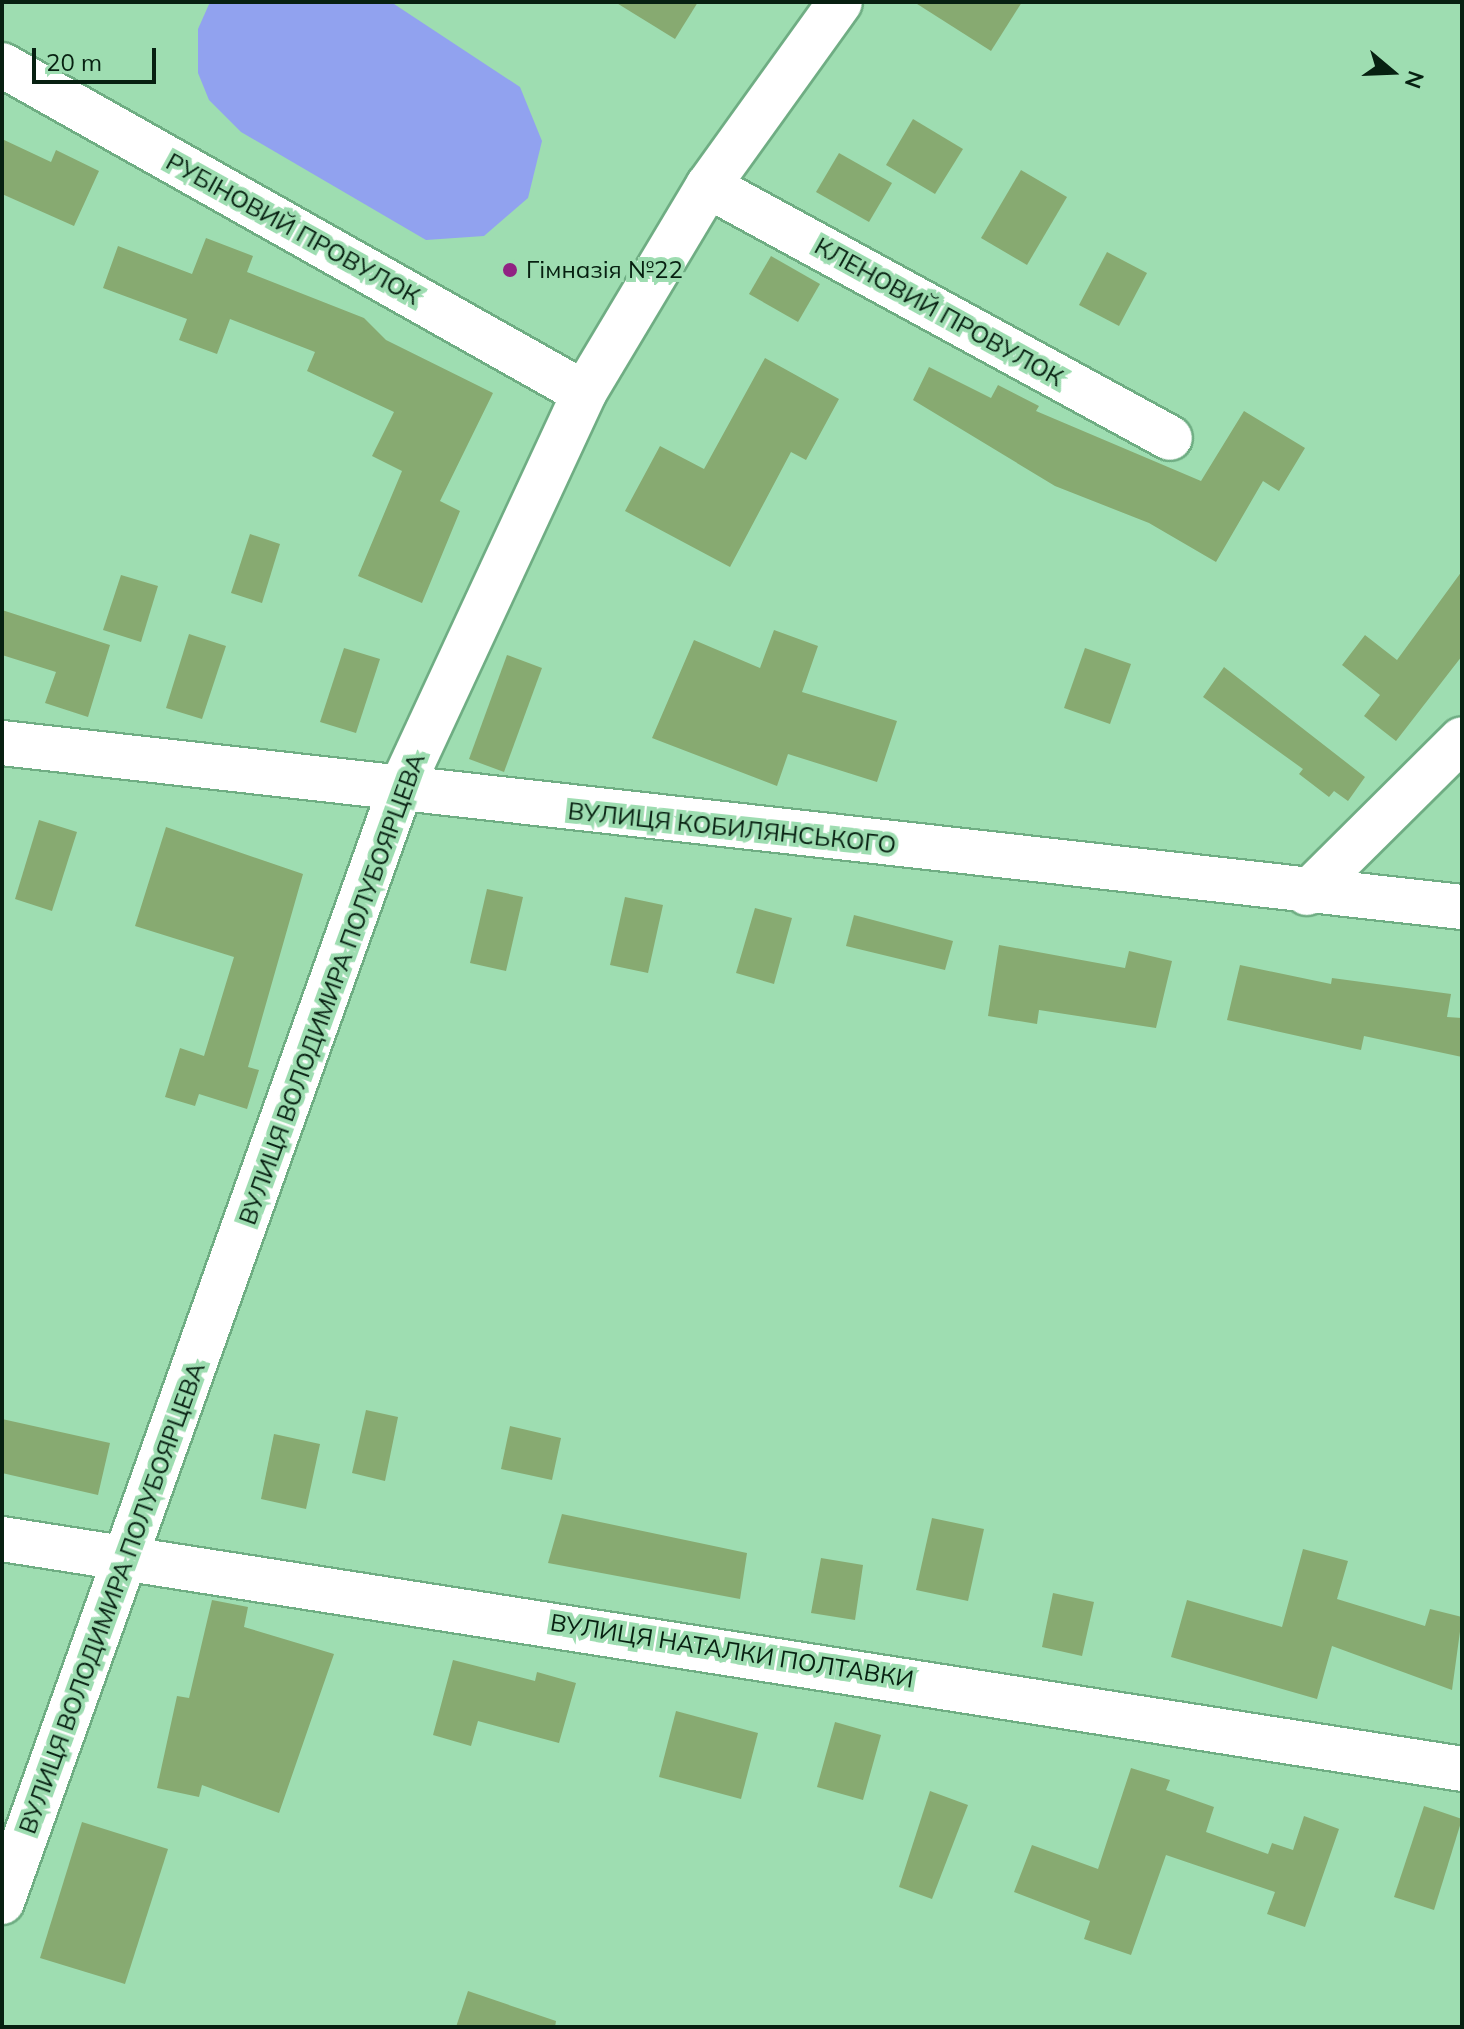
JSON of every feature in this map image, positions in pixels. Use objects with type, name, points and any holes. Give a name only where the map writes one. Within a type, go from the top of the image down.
[{"type":"street","name":"ВУЛИЦЯ ВОЛОДИМИРА ПОЛУБОЯРЦЕВА","points":[[2,1902],[400,790],[584,393],[708,186],[840,2]]},
{"type":"street","name":"РУБІНОВИЙ ПРОВУЛОК","points":[[2,65],[584,393]]},
{"type":"street","name":"КЛЕНОВИЙ ПРОВУЛОК","points":[[708,186],[1170,438]]},
{"type":"street","points":[[1307,893],[1462,739]]},
{"type":"street","name":"ВУЛИЦЯ КОБИЛЯНСЬКОГО","points":[[2,743],[1307,893],[1462,907]]},
{"type":"street","name":"ВУЛИЦЯ НАТАЛКИ ПОЛТАВКИ","points":[[2,1539],[128,1554],[1462,1769]]},
{"type":"shaded area","points":[[210,2],[391,2],[520,87],[542,141],[528,198],[484,236],[426,240],[241,132],[209,100],[198,73],[198,29]]},
{"type":"building","points":[[615,2],[698,2],[675,39]]},
{"type":"building","points":[[914,2],[1022,2],[991,51]]},
{"type":"building","points":[[913,119],[963,149],[935,194],[886,165]]},
{"type":"building","points":[[2,139],[51,162],[56,150],[99,171],[74,226],[2,194]]},
{"type":"building","points":[[839,153],[892,183],[869,222],[816,192]]},
{"type":"building","points":[[1021,170],[1067,197],[1027,265],[981,238]]},
{"type":"building","points":[[206,238],[253,256],[247,272],[364,318],[386,340],[493,393],[440,501],[460,511],[422,603],[358,576],[402,471],[372,456],[394,412],[307,371],[315,352],[230,319],[217,354],[179,340],[187,319],[103,288],[118,246],[192,274]]},
{"type":"building","points":[[1107,252],[1147,273],[1119,326],[1079,305]]},
{"type":"building","points":[[771,256],[820,284],[798,322],[749,294]]},
{"type":"building","points":[[765,358],[839,399],[806,460],[791,452],[730,567],[625,511],[660,446],[704,469]]},
{"type":"building","points":[[929,367],[991,398],[998,385],[1039,406],[1036,411],[1201,481],[1244,411],[1305,448],[1279,491],[1263,481],[1216,562],[1149,523],[1055,486],[913,400]]},
{"type":"building","points":[[250,534],[280,544],[262,603],[231,593]]},
{"type":"building","points":[[1462,571],[1462,656],[1396,741],[1364,716],[1380,695],[1342,665],[1365,635],[1397,660]]},
{"type":"building","points":[[121,575],[158,586],[141,642],[103,630]]},
{"type":"building","points":[[2,610],[110,645],[88,717],[45,703],[56,672],[2,655]]},
{"type":"building","points":[[774,630],[818,646],[802,692],[897,721],[877,782],[788,754],[777,786],[652,738],[694,640],[760,668]]},
{"type":"building","points":[[189,634],[226,646],[202,719],[166,708]]},
{"type":"building","points":[[344,648],[380,659],[356,733],[320,722]]},
{"type":"building","points":[[1085,648],[1131,664],[1110,724],[1064,708]]},
{"type":"building","points":[[507,655],[542,668],[504,772],[469,759]]},
{"type":"building","points":[[1224,667],[1365,777],[1348,801],[1334,791],[1329,797],[1299,774],[1303,769],[1203,697]]},
{"type":"building","points":[[39,820],[77,832],[52,911],[15,899]]},
{"type":"building","points":[[166,827],[303,874],[248,1067],[259,1070],[247,1109],[199,1094],[195,1106],[165,1097],[180,1048],[204,1056],[234,957],[135,926]]},
{"type":"building","points":[[487,889],[523,897],[506,971],[470,963]]},
{"type":"building","points":[[625,897],[663,905],[648,973],[610,965]]},
{"type":"building","points":[[755,908],[792,918],[774,984],[736,973]]},
{"type":"building","points":[[854,915],[953,941],[945,970],[846,946]]},
{"type":"building","points":[[999,945],[1125,968],[1129,951],[1172,961],[1156,1028],[1039,1010],[1037,1024],[988,1016]]},
{"type":"building","points":[[1240,965],[1331,984],[1332,978],[1451,994],[1447,1017],[1462,1018],[1462,1057],[1364,1036],[1361,1050],[1227,1020]]},
{"type":"building","points":[[366,1410],[398,1417],[385,1481],[352,1473]]},
{"type":"building","points":[[2,1419],[110,1443],[98,1495],[2,1473]]},
{"type":"building","points":[[510,1426],[561,1438],[552,1480],[501,1469]]},
{"type":"building","points":[[274,1434],[320,1444],[306,1509],[261,1499]]},
{"type":"building","points":[[562,1514],[747,1553],[740,1599],[548,1563]]},
{"type":"building","points":[[932,1518],[984,1529],[968,1601],[916,1590]]},
{"type":"building","points":[[1303,1549],[1348,1561],[1337,1599],[1425,1626],[1430,1609],[1462,1617],[1452,1690],[1332,1646],[1317,1699],[1171,1657],[1187,1600],[1282,1627]]},
{"type":"building","points":[[821,1558],[863,1565],[855,1620],[811,1613]]},
{"type":"building","points":[[1053,1593],[1094,1602],[1082,1656],[1042,1647]]},
{"type":"building","points":[[212,1600],[248,1607],[244,1627],[334,1654],[279,1813],[202,1785],[199,1797],[157,1788],[177,1696],[189,1698]]},
{"type":"building","points":[[453,1660],[535,1681],[537,1672],[576,1683],[559,1743],[478,1721],[471,1746],[433,1735]]},
{"type":"building","points":[[676,1711],[758,1733],[741,1799],[659,1777]]},
{"type":"building","points":[[835,1722],[881,1735],[863,1800],[817,1787]]},
{"type":"building","points":[[1131,1768],[1170,1780],[1166,1790],[1214,1807],[1206,1832],[1268,1854],[1272,1843],[1293,1850],[1304,1816],[1339,1829],[1305,1927],[1267,1914],[1275,1892],[1166,1855],[1131,1955],[1084,1939],[1090,1921],[1014,1892],[1032,1845],[1098,1869]]},
{"type":"building","points":[[930,1791],[968,1805],[932,1899],[899,1887]]},
{"type":"building","points":[[1424,1806],[1462,1819],[1434,1910],[1394,1897]]},
{"type":"building","points":[[82,1822],[168,1849],[125,1984],[40,1958]]},
{"type":"building","points":[[468,1991],[556,2021],[555,2027],[456,2027]]},
{"type":"place","name":"Гімназія №22","points":[[510,270]]}]
